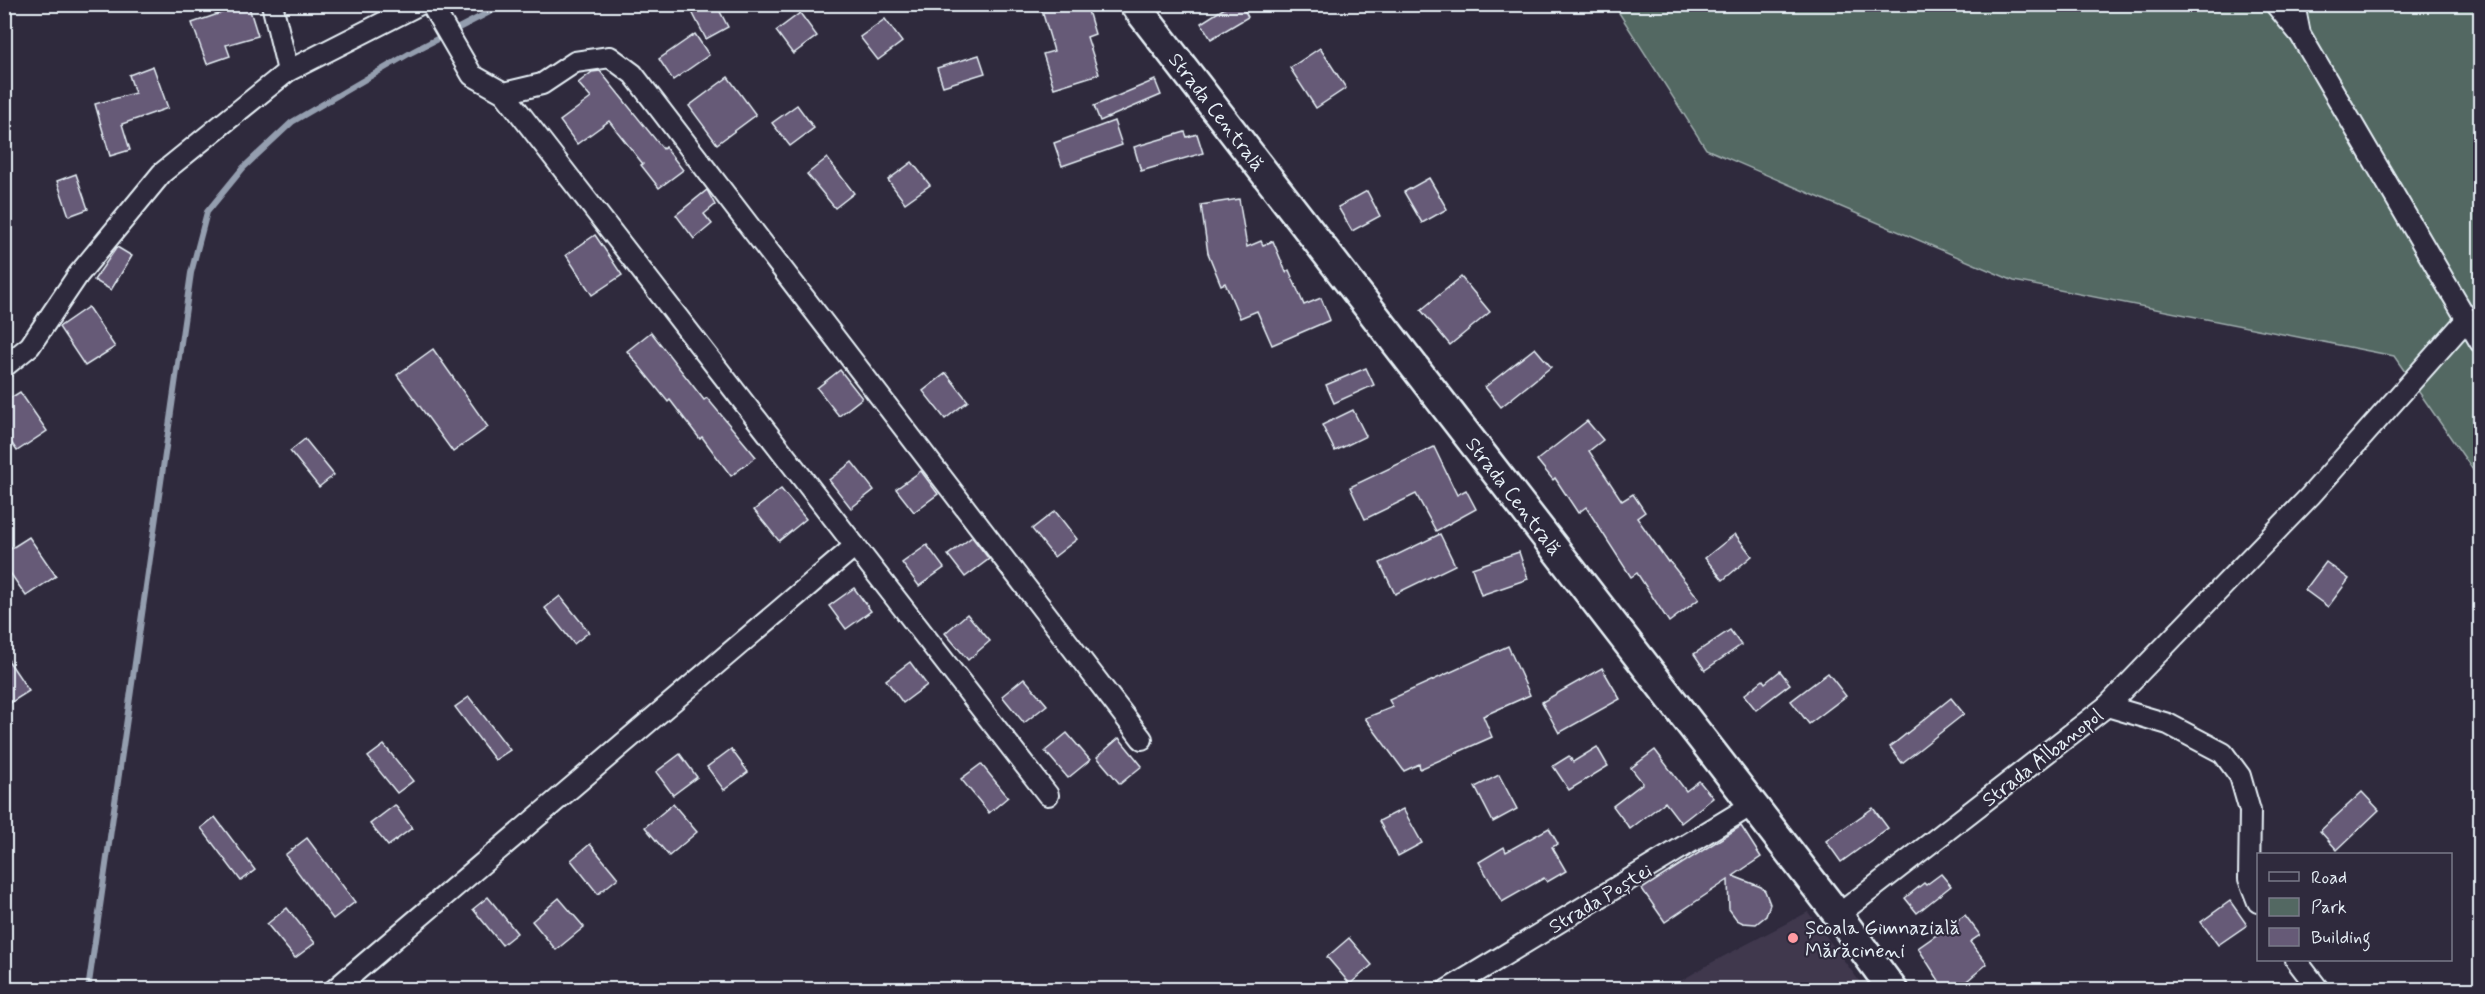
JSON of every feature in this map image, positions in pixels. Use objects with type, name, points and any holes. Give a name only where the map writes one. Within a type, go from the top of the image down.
[{"type":"main road","name":"Strada Centrală","points":[[1134,4],[1838,915],[1893,990]]},
{"type":"street","points":[[272,4],[288,71]]},
{"type":"street","points":[[4,367],[30,346],[78,275],[162,173],[288,71],[420,4]]},
{"type":"street","points":[[431,4],[472,75],[504,93],[1048,795]]},
{"type":"street","points":[[2274,4],[2300,34],[2481,342]]},
{"type":"street","points":[[2294,4],[2300,34]]},
{"type":"street","points":[[504,93],[542,84],[575,62],[610,57],[633,74],[1142,739]]},
{"type":"street","points":[[2107,706],[2310,496],[2467,320]]},
{"type":"street","points":[[334,990],[855,546]]},
{"type":"street","name":"Strada Albanopol","points":[[1838,915],[2107,706],[2168,724],[2223,753],[2240,776],[2250,811],[2249,879],[2257,897]]},
{"type":"street","name":"Strada Poștei","points":[[1447,990],[1752,805]]},
{"type":"street","points":[[2297,961],[2319,990]]},
{"type":"shaded area","name":"Școala Gimnazială Mărăcineni","points":[[1808,912],[1865,989],[1667,989],[1711,963]]},
{"type":"green space","points":[[1614,5],[2480,5],[2480,480],[2394,356],[2014,281],[1706,149]]},
{"type":"building","points":[[222,4],[248,4],[258,36],[226,45],[230,56],[207,64],[192,23],[224,12]]},
{"type":"building","points":[[688,4],[716,4],[728,27],[706,39]]},
{"type":"building","points":[[1040,4],[1086,4],[1095,34],[1087,37],[1099,74],[1054,88],[1043,54],[1054,51]]},
{"type":"building","points":[[1231,4],[1241,4],[1248,17],[1211,39],[1201,23]]},
{"type":"building","points":[[800,13],[817,36],[793,54],[776,31]]},
{"type":"building","points":[[885,19],[902,42],[878,60],[860,37]]},
{"type":"building","points":[[695,34],[709,55],[673,80],[659,59]]},
{"type":"building","points":[[1320,48],[1346,88],[1316,108],[1290,68]]},
{"type":"building","points":[[979,55],[985,73],[943,86],[937,68]]},
{"type":"building","points":[[153,66],[168,108],[122,124],[130,150],[110,156],[95,104],[135,93],[129,75]]},
{"type":"building","points":[[600,71],[663,149],[665,147],[683,170],[659,188],[609,121],[577,144],[560,121],[591,98],[578,83],[592,72]]},
{"type":"building","points":[[728,77],[756,115],[717,144],[689,106]]},
{"type":"building","points":[[1155,80],[1161,95],[1100,121],[1094,106]]},
{"type":"building","points":[[797,105],[814,128],[790,146],[772,123]]},
{"type":"building","points":[[1114,121],[1122,145],[1062,166],[1054,143]]},
{"type":"building","points":[[1185,132],[1187,137],[1197,134],[1203,153],[1141,171],[1134,147]]},
{"type":"building","points":[[827,158],[854,193],[835,208],[807,174]]},
{"type":"building","points":[[912,162],[930,185],[905,203],[888,180]]},
{"type":"building","points":[[76,174],[88,209],[69,216],[57,181]]},
{"type":"building","points":[[1429,178],[1447,209],[1422,223],[1404,192]]},
{"type":"building","points":[[707,190],[715,205],[704,214],[712,224],[694,239],[676,215]]},
{"type":"building","points":[[1367,191],[1380,216],[1352,231],[1338,207]]},
{"type":"building","points":[[1239,199],[1247,247],[1261,241],[1263,245],[1273,241],[1286,272],[1289,270],[1304,305],[1321,298],[1330,320],[1272,345],[1257,311],[1240,318],[1225,283],[1221,285],[1208,253],[1201,205]]},
{"type":"building","points":[[595,235],[622,275],[592,295],[566,255]]},
{"type":"building","points":[[117,247],[132,256],[111,290],[94,280]]},
{"type":"building","points":[[1461,277],[1490,312],[1450,345],[1421,310]]},
{"type":"building","points":[[88,307],[115,347],[85,366],[59,327]]},
{"type":"building","points":[[651,332],[704,400],[707,398],[756,457],[731,476],[702,437],[700,439],[670,400],[668,402],[627,351]]},
{"type":"building","points":[[1535,348],[1551,367],[1501,407],[1485,387]]},
{"type":"building","points":[[433,349],[488,427],[453,452],[397,375]]},
{"type":"building","points":[[1366,368],[1374,385],[1334,403],[1326,385]]},
{"type":"building","points":[[840,370],[862,398],[839,416],[817,388]]},
{"type":"building","points":[[946,373],[968,401],[945,419],[923,391]]},
{"type":"building","points":[[20,392],[47,431],[17,451],[4,432],[4,402]]},
{"type":"building","points":[[1353,410],[1366,436],[1335,451],[1322,425]]},
{"type":"building","points":[[1587,421],[1603,440],[1589,451],[1622,501],[1633,494],[1645,512],[1637,518],[1668,562],[1699,599],[1669,622],[1637,573],[1631,577],[1586,507],[1578,513],[1555,478],[1553,480],[1537,460]]},
{"type":"building","points":[[305,439],[334,475],[319,487],[290,451]]},
{"type":"building","points":[[1434,447],[1457,495],[1466,490],[1476,509],[1436,531],[1416,494],[1365,519],[1350,487]]},
{"type":"building","points":[[852,462],[874,490],[851,508],[829,480]]},
{"type":"building","points":[[921,471],[938,494],[914,512],[896,489]]},
{"type":"building","points":[[781,489],[806,519],[779,541],[754,510]]},
{"type":"building","points":[[1055,511],[1077,539],[1054,557],[1032,529]]},
{"type":"building","points":[[1440,534],[1455,565],[1395,594],[1380,563]]},
{"type":"building","points":[[1735,534],[1752,556],[1723,580],[1705,558]]},
{"type":"building","points":[[29,537],[56,576],[26,596],[4,564],[4,553]]},
{"type":"building","points":[[972,537],[989,559],[965,577],[948,555]]},
{"type":"building","points":[[927,545],[944,568],[919,586],[902,563]]},
{"type":"building","points":[[1519,552],[1528,579],[1481,595],[1472,568]]},
{"type":"building","points":[[2326,562],[2349,579],[2328,607],[2305,590]]},
{"type":"building","points":[[854,588],[871,611],[846,629],[829,606]]},
{"type":"building","points":[[560,596],[589,632],[574,644],[545,608]]},
{"type":"building","points":[[967,614],[990,641],[968,660],[945,633]]},
{"type":"building","points":[[1730,630],[1741,645],[1705,670],[1694,654]]},
{"type":"building","points":[[1508,646],[1530,695],[1483,716],[1492,737],[1420,769],[1419,764],[1404,771],[1365,718],[1393,707],[1389,700]]},
{"type":"building","points":[[4,654],[29,691],[4,707]]},
{"type":"building","points":[[910,662],[927,685],[903,703],[886,680]]},
{"type":"building","points":[[1602,668],[1620,699],[1559,733],[1542,702]]},
{"type":"building","points":[[1780,671],[1790,684],[1756,710],[1744,695],[1763,680],[1765,683]]},
{"type":"building","points":[[1828,673],[1846,696],[1809,724],[1791,701]]},
{"type":"building","points":[[1024,678],[1047,705],[1024,723],[1002,696]]},
{"type":"building","points":[[469,697],[510,750],[495,760],[455,707]]},
{"type":"building","points":[[1951,698],[1964,714],[1902,763],[1890,747]]},
{"type":"building","points":[[1067,733],[1090,760],[1068,778],[1045,751]]},
{"type":"building","points":[[1119,738],[1142,766],[1120,784],[1097,757]]},
{"type":"building","points":[[384,745],[413,781],[397,793],[368,757]]},
{"type":"building","points":[[1597,747],[1608,766],[1569,790],[1553,766],[1569,756],[1573,762]]},
{"type":"building","points":[[731,749],[748,772],[724,790],[707,767]]},
{"type":"building","points":[[1655,750],[1686,791],[1699,781],[1713,798],[1681,823],[1665,802],[1630,829],[1613,806],[1643,783],[1631,768]]},
{"type":"building","points":[[680,754],[697,777],[673,795],[656,772]]},
{"type":"building","points":[[981,764],[1008,797],[989,813],[961,779]]},
{"type":"building","points":[[1499,775],[1517,809],[1493,822],[1475,787]]},
{"type":"building","points":[[2362,792],[2379,810],[2337,850],[2320,831]]},
{"type":"building","points":[[673,804],[697,832],[669,856],[645,827]]},
{"type":"building","points":[[395,805],[412,828],[388,846],[370,824]]},
{"type":"building","points":[[1873,808],[1888,828],[1841,862],[1826,841]]},
{"type":"building","points":[[1403,809],[1422,843],[1398,856],[1379,821]]},
{"type":"building","points":[[215,817],[255,870],[241,881],[201,828]]},
{"type":"building","points":[[1741,826],[1761,857],[1733,876],[1761,887],[1765,891],[1770,904],[1766,916],[1756,924],[1737,920],[1729,909],[1728,880],[1665,922],[1642,889]]},
{"type":"building","points":[[1549,828],[1558,844],[1552,847],[1566,871],[1547,882],[1544,878],[1502,902],[1479,862],[1504,847],[1506,852]]},
{"type":"building","points":[[307,838],[355,902],[333,919],[285,855]]},
{"type":"building","points":[[590,844],[618,878],[598,894],[571,860]]},
{"type":"building","points":[[1941,874],[1951,886],[1917,913],[1905,898],[1924,883],[1926,885]]},
{"type":"building","points":[[488,897],[517,933],[502,945],[473,909]]},
{"type":"building","points":[[559,898],[584,927],[556,950],[532,921]]},
{"type":"building","points":[[2230,901],[2247,925],[2218,945],[2201,922]]},
{"type":"building","points":[[287,908],[315,943],[295,958],[267,924]]},
{"type":"building","points":[[1965,915],[1980,935],[1970,942],[1987,964],[1956,990],[1945,990],[1918,948]]},
{"type":"building","points":[[1349,938],[1372,965],[1350,984],[1327,957]]},
{"type":"waterway","points":[[88,990],[191,273],[207,212],[243,168],[292,122],[412,52],[505,4]]},
{"type":"place","name":"Școala Gimnazială Mărăcineni","points":[[1793,938]]}]
